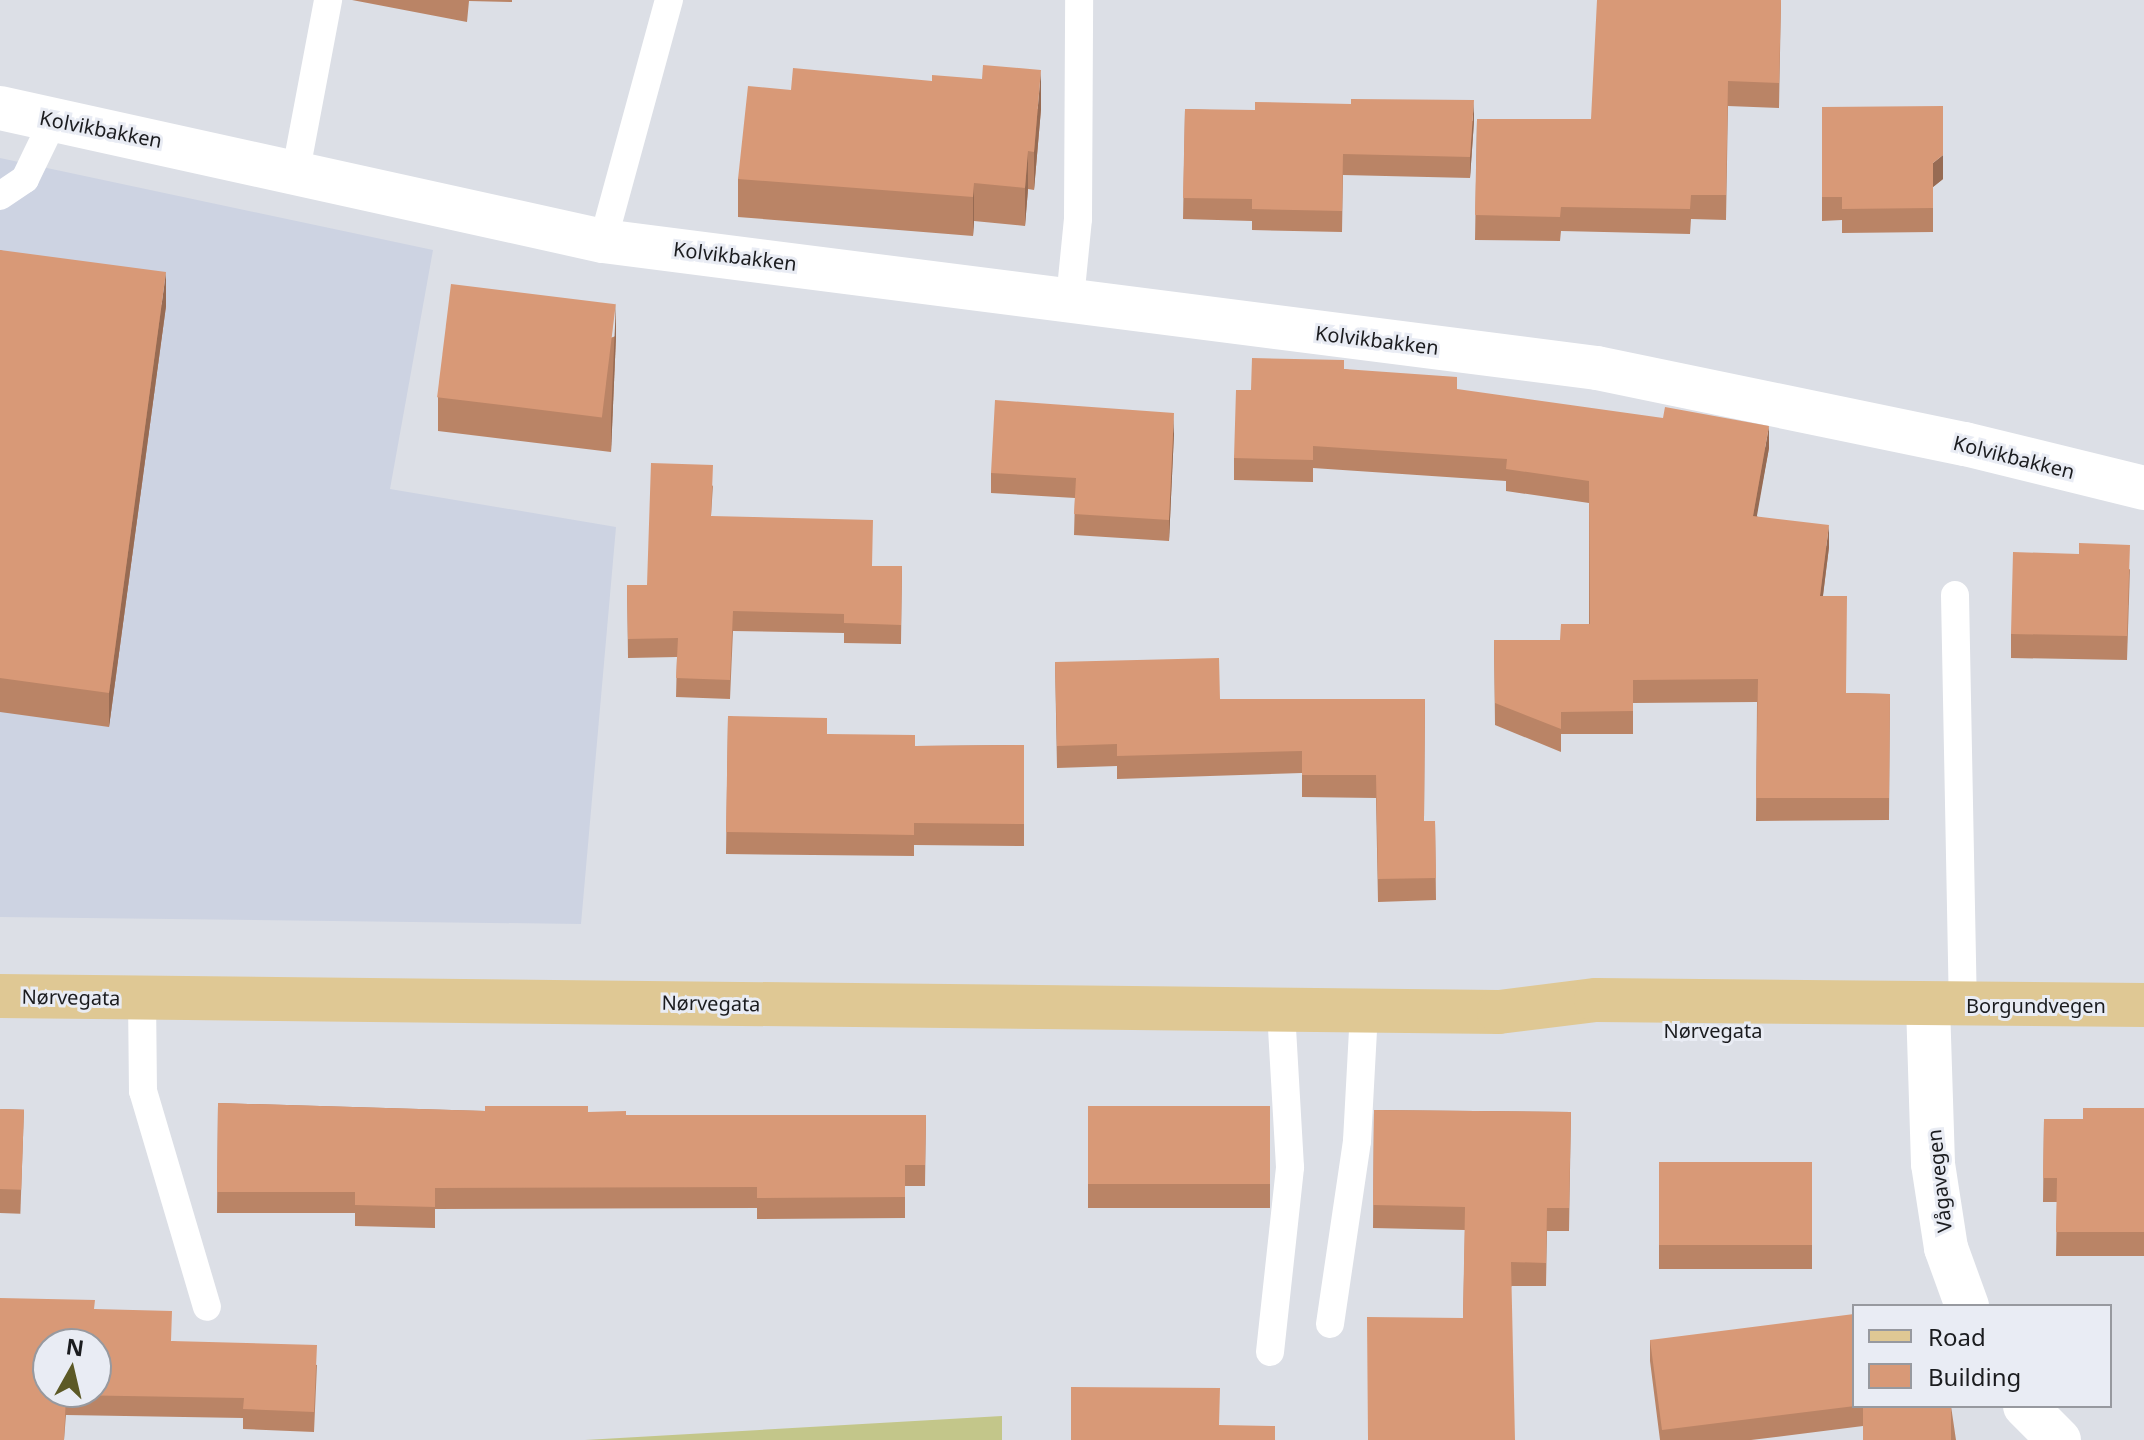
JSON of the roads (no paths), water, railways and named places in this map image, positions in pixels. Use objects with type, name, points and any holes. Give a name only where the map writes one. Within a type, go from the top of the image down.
[{"type":"main road","name":"Nørvegata","points":[[0,996],[1499,1012],[1596,1000],[1940,1013]]},
{"type":"main road","name":"Borgundvegen","points":[[1940,1013],[2144,1005]]},
{"type":"main road","name":"Borgundvegen","points":[[1940,1013],[2144,1034]]},
{"type":"street","name":"Kolvikbakken","points":[[0,108],[296,170],[603,241],[1597,368],[1965,444],[2144,488]]},
{"type":"street","name":"Vågavegen","points":[[1940,1013],[1933,1164],[1946,1248],[1966,1304]]},
{"type":"street","points":[[2027,1408],[2059,1440]]},
{"type":"lane","points":[[296,170],[328,0]]},
{"type":"lane","points":[[603,241],[669,0]]},
{"type":"lane","points":[[1070,299],[1078,219],[1079,0]]},
{"type":"lane","points":[[0,196],[25,179],[54,119]]},
{"type":"lane","points":[[1940,1013],[1955,595]]},
{"type":"lane","name":"Nørvegata","points":[[142,997],[143,1091],[207,1307]]},
{"type":"lane","points":[[1270,1352],[1290,1167],[1281,1010]]},
{"type":"lane","points":[[1330,1324],[1357,1141],[1364,1010]]}]
